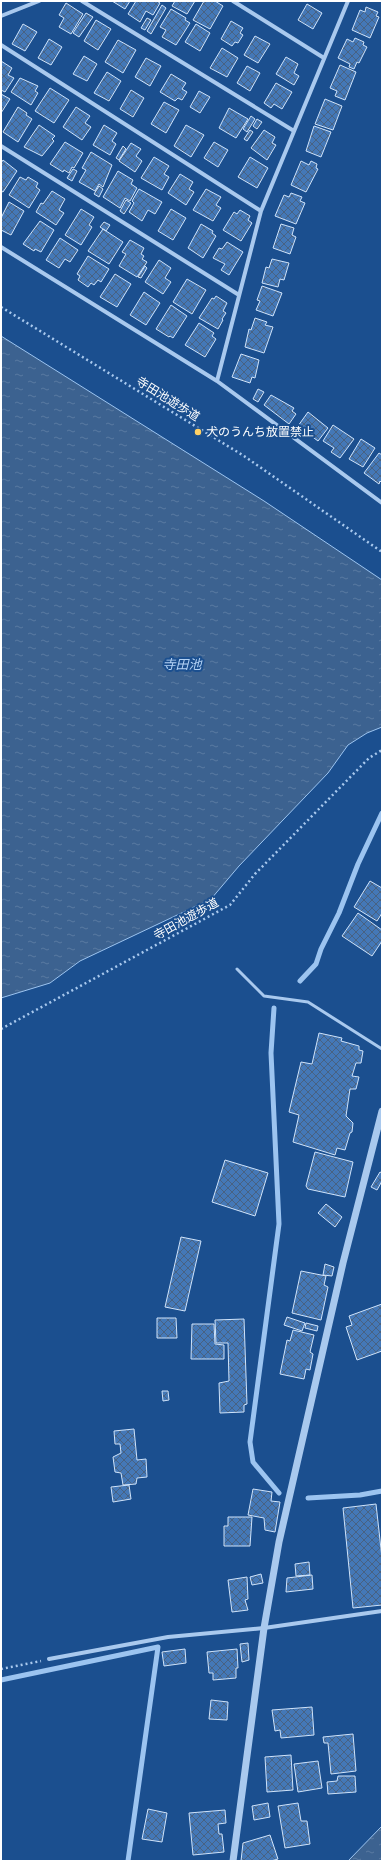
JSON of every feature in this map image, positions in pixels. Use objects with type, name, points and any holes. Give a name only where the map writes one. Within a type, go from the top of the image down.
[{"type":"street","points":[[1,16],[39,1]]},
{"type":"street","points":[[82,1],[294,131]]},
{"type":"street","points":[[233,1],[324,58]]},
{"type":"street","points":[[217,381],[261,211],[348,1]]},
{"type":"street","points":[[1,45],[261,211]]},
{"type":"street","points":[[1,146],[239,296]]},
{"type":"street","points":[[1,247],[217,381],[382,503]]},
{"type":"street","points":[[233,1861],[264,1628],[279,1542],[343,1263],[382,1111]]},
{"type":"street","points":[[49,1659],[168,1637],[264,1628],[382,1611]]},
{"type":"lane","points":[[237,969],[264,996],[308,1002],[382,1049]]},
{"type":"path","name":"寺田池遊歩道","points":[[1,307],[244,456],[382,552]]},
{"type":"path","name":"寺田池遊歩道","points":[[1,1029],[230,905],[255,874],[364,764],[382,750]]},
{"type":"path","points":[[1,1669],[49,1659]]},
{"type":"water","name":"寺田池","points":[[1,336],[264,501],[382,580],[382,727],[367,733],[348,745],[328,773],[239,866],[211,899],[80,961],[50,983],[1,998]]},
{"type":"water","points":[[382,1826],[382,1861],[348,1861]]},
{"type":"building","points":[[112,1],[130,1],[125,9]]},
{"type":"building","points":[[136,1],[157,1],[160,3],[153,15],[146,11],[140,22],[128,14]]},
{"type":"building","points":[[175,1],[195,1],[187,14],[172,6]]},
{"type":"building","points":[[204,1],[215,1],[223,6],[210,29],[193,20]]},
{"type":"building","points":[[66,3],[83,14],[71,34],[59,27],[64,18],[59,15]]},
{"type":"building","points":[[307,4],[322,13],[313,29],[298,20]]},
{"type":"building","points":[[162,5],[166,8],[151,34],[147,31]]},
{"type":"building","points":[[366,7],[378,12],[376,16],[379,17],[370,38],[352,30],[360,10],[365,12]]},
{"type":"building","points":[[171,9],[186,18],[185,20],[190,23],[176,45],[162,37],[166,30],[160,27]]},
{"type":"building","points":[[86,13],[93,17],[79,37],[73,33]]},
{"type":"building","points":[[147,18],[151,20],[145,30],[141,28]]},
{"type":"building","points":[[96,20],[111,29],[98,50],[84,41]]},
{"type":"building","points":[[231,21],[243,28],[240,33],[243,35],[238,43],[235,42],[232,46],[221,39]]},
{"type":"building","points":[[23,24],[37,32],[25,51],[12,44]]},
{"type":"building","points":[[196,24],[210,33],[200,51],[185,42]]},
{"type":"building","points":[[255,36],[270,44],[258,63],[244,55]]},
{"type":"building","points":[[355,38],[364,42],[363,45],[367,47],[359,63],[357,62],[354,69],[349,67],[350,64],[338,58],[347,39],[353,42]]},
{"type":"building","points":[[49,39],[62,47],[51,65],[38,58]]},
{"type":"building","points":[[118,40],[136,50],[123,73],[105,62]]},
{"type":"building","points":[[222,48],[238,58],[227,77],[210,68]]},
{"type":"building","points":[[84,56],[97,64],[87,81],[73,74]]},
{"type":"building","points":[[286,57],[298,64],[294,73],[299,76],[294,85],[276,74]]},
{"type":"building","points":[[146,58],[161,66],[150,86],[135,77]]},
{"type":"building","points":[[1,61],[12,68],[8,75],[14,78],[5,92],[1,90]]},
{"type":"building","points":[[340,65],[356,72],[345,100],[335,96],[337,91],[330,88]]},
{"type":"building","points":[[247,66],[260,73],[250,91],[237,83]]},
{"type":"building","points":[[107,72],[121,81],[109,101],[94,93]]},
{"type":"building","points":[[171,74],[186,83],[182,89],[187,92],[182,100],[178,98],[175,101],[160,92]]},
{"type":"building","points":[[20,78],[38,86],[35,91],[38,93],[31,105],[11,92]]},
{"type":"building","points":[[276,83],[292,92],[282,109],[274,104],[271,108],[264,103]]},
{"type":"building","points":[[50,88],[69,100],[54,123],[35,111]]},
{"type":"building","points":[[131,90],[144,98],[133,117],[120,109]]},
{"type":"building","points":[[199,91],[210,97],[200,113],[190,107]]},
{"type":"building","points":[[1,94],[10,99],[1,113]]},
{"type":"building","points":[[325,99],[342,106],[333,130],[315,124]]},
{"type":"building","points":[[164,102],[179,110],[166,133],[151,124]]},
{"type":"building","points":[[18,107],[27,113],[26,115],[32,119],[18,142],[3,132]]},
{"type":"building","points":[[76,107],[90,116],[85,123],[91,127],[82,140],[63,127]]},
{"type":"building","points":[[229,108],[248,119],[236,138],[219,128]]},
{"type":"building","points":[[251,116],[255,119],[247,132],[243,129]]},
{"type":"building","points":[[257,119],[262,122],[257,129],[253,126]]},
{"type":"building","points":[[39,125],[55,136],[52,139],[54,141],[42,156],[24,147]]},
{"type":"building","points":[[104,125],[117,133],[112,141],[116,144],[110,155],[93,145]]},
{"type":"building","points":[[186,125],[204,135],[191,157],[174,146]]},
{"type":"building","points":[[314,126],[331,132],[321,157],[306,151]]},
{"type":"building","points":[[250,130],[253,132],[247,141],[244,139]]},
{"type":"building","points":[[264,130],[275,137],[272,143],[276,145],[267,160],[251,148]]},
{"type":"building","points":[[65,142],[83,153],[74,168],[72,167],[69,173],[64,170],[63,172],[50,164]]},
{"type":"building","points":[[214,142],[228,150],[218,167],[204,158]]},
{"type":"building","points":[[131,143],[141,149],[136,156],[142,161],[135,172],[119,161]]},
{"type":"building","points":[[123,146],[126,149],[119,160],[116,158]]},
{"type":"building","points":[[91,152],[112,165],[103,187],[99,184],[95,191],[79,182],[86,170],[82,168]]},
{"type":"building","points":[[154,157],[169,166],[164,174],[169,177],[162,190],[141,178]]},
{"type":"building","points":[[250,157],[268,168],[257,188],[238,177]]},
{"type":"building","points":[[3,160],[17,171],[3,192],[1,191],[1,163]]},
{"type":"building","points":[[301,161],[309,165],[311,161],[317,164],[316,168],[318,169],[306,192],[291,185]]},
{"type":"building","points":[[73,169],[77,171],[72,181],[67,178]]},
{"type":"building","points":[[118,171],[133,180],[131,184],[137,188],[130,201],[125,198],[120,208],[103,197]]},
{"type":"building","points":[[180,174],[193,182],[189,189],[194,192],[186,205],[168,193]]},
{"type":"building","points":[[20,177],[26,180],[28,177],[38,183],[36,187],[40,190],[29,208],[9,195]]},
{"type":"building","points":[[99,186],[103,189],[99,197],[94,194]]},
{"type":"building","points":[[139,189],[162,202],[155,214],[148,210],[142,221],[129,212],[134,203],[132,201]]},
{"type":"building","points":[[206,189],[221,197],[216,205],[221,208],[213,221],[193,210]]},
{"type":"building","points":[[52,191],[65,199],[59,210],[64,213],[56,225],[36,212],[41,203],[43,204]]},
{"type":"building","points":[[291,193],[302,197],[300,201],[305,203],[296,224],[275,216],[284,195],[289,197]]},
{"type":"building","points":[[126,200],[131,203],[124,214],[120,211]]},
{"type":"building","points":[[9,202],[24,211],[11,235],[1,230],[1,218]]},
{"type":"building","points":[[81,209],[94,217],[89,225],[92,227],[81,245],[65,235]]},
{"type":"building","points":[[171,209],[186,218],[173,240],[158,231]]},
{"type":"building","points":[[240,210],[250,216],[248,220],[252,223],[241,241],[223,230],[234,212],[237,214]]},
{"type":"building","points":[[40,221],[54,230],[41,252],[35,249],[34,251],[23,244]]},
{"type":"building","points":[[104,222],[110,225],[106,231],[100,227]]},
{"type":"building","points":[[201,224],[213,231],[212,233],[216,236],[203,258],[188,248]]},
{"type":"building","points":[[281,224],[294,228],[292,235],[296,237],[290,254],[273,248]]},
{"type":"building","points":[[103,229],[123,242],[109,264],[88,251]]},
{"type":"building","points":[[60,238],[78,250],[70,262],[65,259],[59,268],[46,260]]},
{"type":"building","points":[[130,240],[144,248],[141,254],[144,256],[142,259],[147,262],[137,277],[119,266],[126,254],[122,252]]},
{"type":"building","points":[[227,242],[243,252],[229,275],[221,270],[225,264],[213,258],[219,248],[222,249]]},
{"type":"building","points":[[88,256],[109,269],[101,282],[98,280],[94,285],[91,283],[88,287],[78,280],[80,276],[77,274]]},
{"type":"building","points":[[272,259],[289,263],[284,280],[280,279],[278,287],[262,283],[266,267],[269,268]]},
{"type":"building","points":[[159,260],[171,268],[165,278],[171,282],[163,294],[145,282]]},
{"type":"building","points":[[145,266],[147,268],[141,278],[138,277]]},
{"type":"building","points":[[115,274],[131,284],[117,307],[100,297]]},
{"type":"building","points":[[187,279],[206,290],[192,314],[173,302]]},
{"type":"building","points":[[262,286],[282,293],[273,316],[256,310],[260,301],[257,300]]},
{"type":"building","points":[[144,292],[160,303],[146,325],[130,315]]},
{"type":"building","points":[[216,296],[227,303],[223,311],[226,313],[218,329],[199,318],[212,298],[214,299]]},
{"type":"building","points":[[171,305],[187,316],[173,338],[156,329]]},
{"type":"building","points":[[255,318],[267,322],[265,325],[273,327],[264,353],[245,347],[249,329],[251,330]]},
{"type":"building","points":[[199,323],[214,333],[212,336],[216,339],[205,357],[185,345]]},
{"type":"building","points":[[241,354],[259,360],[255,378],[252,377],[250,383],[232,377]]},
{"type":"building","points":[[258,389],[264,392],[258,402],[253,399]]},
{"type":"building","points":[[271,395],[294,408],[292,411],[296,414],[289,424],[264,405]]},
{"type":"building","points":[[308,412],[328,428],[318,441],[298,426]]},
{"type":"building","points":[[333,425],[354,439],[340,458],[331,452],[334,448],[323,441]]},
{"type":"building","points":[[361,439],[375,448],[363,467],[349,459]]},
{"type":"building","points":[[379,453],[382,455],[382,483],[380,481],[379,484],[364,473]]},
{"type":"building","points":[[370,881],[382,888],[382,913],[377,921],[354,907]]},
{"type":"building","points":[[358,913],[382,930],[382,941],[372,956],[342,936]]},
{"type":"building","points":[[319,1033],[342,1038],[341,1041],[359,1046],[359,1050],[363,1051],[361,1063],[356,1063],[352,1076],[359,1077],[356,1089],[350,1089],[346,1116],[353,1123],[352,1132],[350,1133],[345,1150],[337,1148],[335,1155],[293,1142],[299,1115],[289,1112],[301,1062],[312,1064]]},
{"type":"building","points":[[315,1152],[353,1162],[345,1197],[308,1189],[306,1186]]},
{"type":"building","points":[[225,1160],[268,1173],[255,1216],[212,1202]]},
{"type":"building","points":[[380,1172],[382,1173],[382,1181],[377,1190],[371,1187]]},
{"type":"building","points":[[326,1204],[342,1217],[335,1227],[318,1213]]},
{"type":"building","points":[[181,1237],[201,1241],[185,1311],[165,1307]]},
{"type":"building","points":[[325,1264],[334,1267],[332,1276],[323,1275]]},
{"type":"building","points":[[301,1271],[326,1276],[324,1285],[328,1287],[321,1320],[292,1313]]},
{"type":"building","points":[[382,1304],[382,1351],[357,1360],[346,1327],[352,1325],[349,1316]]},
{"type":"building","points":[[287,1317],[305,1323],[302,1331],[284,1325]]},
{"type":"building","points":[[157,1318],[176,1318],[177,1338],[157,1338]]},
{"type":"building","points":[[244,1319],[247,1404],[244,1405],[244,1412],[220,1413],[219,1383],[229,1381],[228,1343],[216,1343],[215,1320]]},
{"type":"building","points":[[306,1323],[318,1326],[317,1331],[305,1328]]},
{"type":"building","points":[[192,1324],[214,1324],[215,1344],[224,1345],[224,1359],[191,1359]]},
{"type":"building","points":[[293,1330],[314,1335],[310,1352],[313,1354],[310,1370],[306,1369],[304,1379],[280,1374],[287,1340],[290,1341]]},
{"type":"building","points":[[162,1391],[168,1391],[169,1400],[163,1401]]},
{"type":"building","points":[[134,1429],[137,1460],[146,1459],[147,1477],[137,1478],[136,1484],[123,1485],[121,1473],[115,1472],[113,1457],[121,1453],[120,1444],[115,1444],[114,1431]]},
{"type":"building","points":[[129,1485],[131,1499],[113,1502],[111,1487]]},
{"type":"building","points":[[253,1489],[272,1492],[271,1501],[280,1502],[275,1532],[265,1530],[264,1518],[248,1515]]},
{"type":"building","points":[[376,1504],[382,1558],[382,1605],[353,1608],[343,1508]]},
{"type":"building","points":[[228,1517],[252,1517],[250,1546],[224,1546],[224,1526],[228,1526]]},
{"type":"building","points":[[309,1562],[310,1575],[296,1576],[295,1564]]},
{"type":"building","points":[[261,1574],[263,1583],[252,1585],[250,1577]]},
{"type":"building","points":[[312,1575],[313,1589],[286,1592],[287,1578]]},
{"type":"building","points":[[247,1577],[248,1599],[245,1600],[248,1610],[232,1612],[228,1580]]},
{"type":"building","points":[[248,1643],[249,1660],[242,1662],[240,1644]]},
{"type":"building","points":[[185,1649],[186,1663],[164,1666],[162,1652]]},
{"type":"building","points":[[237,1649],[238,1668],[236,1668],[236,1678],[213,1680],[213,1673],[209,1673],[207,1652]]},
{"type":"building","points":[[211,1700],[228,1702],[227,1720],[209,1719]]},
{"type":"building","points":[[312,1707],[314,1735],[281,1738],[280,1730],[275,1731],[272,1710]]},
{"type":"building","points":[[353,1734],[356,1771],[331,1774],[328,1743],[324,1743],[323,1737]]},
{"type":"building","points":[[291,1755],[293,1790],[267,1792],[265,1757]]},
{"type":"building","points":[[318,1761],[322,1788],[298,1792],[294,1764]]},
{"type":"building","points":[[338,1776],[355,1776],[356,1792],[328,1794],[327,1782],[337,1781]]},
{"type":"building","points":[[268,1803],[270,1817],[254,1820],[252,1806]]},
{"type":"building","points":[[298,1803],[301,1821],[307,1821],[310,1844],[285,1848],[278,1806]]},
{"type":"building","points":[[148,1809],[167,1813],[162,1842],[142,1839]]},
{"type":"building","points":[[225,1810],[226,1823],[218,1824],[219,1834],[222,1834],[224,1852],[193,1855],[189,1813]]},
{"type":"building","points":[[270,1835],[278,1859],[271,1861],[241,1861],[243,1843]]},
{"type":"waterway","points":[[300,981],[316,964],[321,949],[339,913],[358,864],[382,813]]},
{"type":"waterway","points":[[274,1008],[271,1053],[279,1224],[250,1442],[253,1462],[279,1493]]},
{"type":"waterway","points":[[308,1498],[360,1495],[382,1491]]},
{"type":"waterway","points":[[1,1680],[158,1647],[128,1861]]},
{"type":"place","name":"犬のうんち放置禁止","points":[[198,432]]}]
